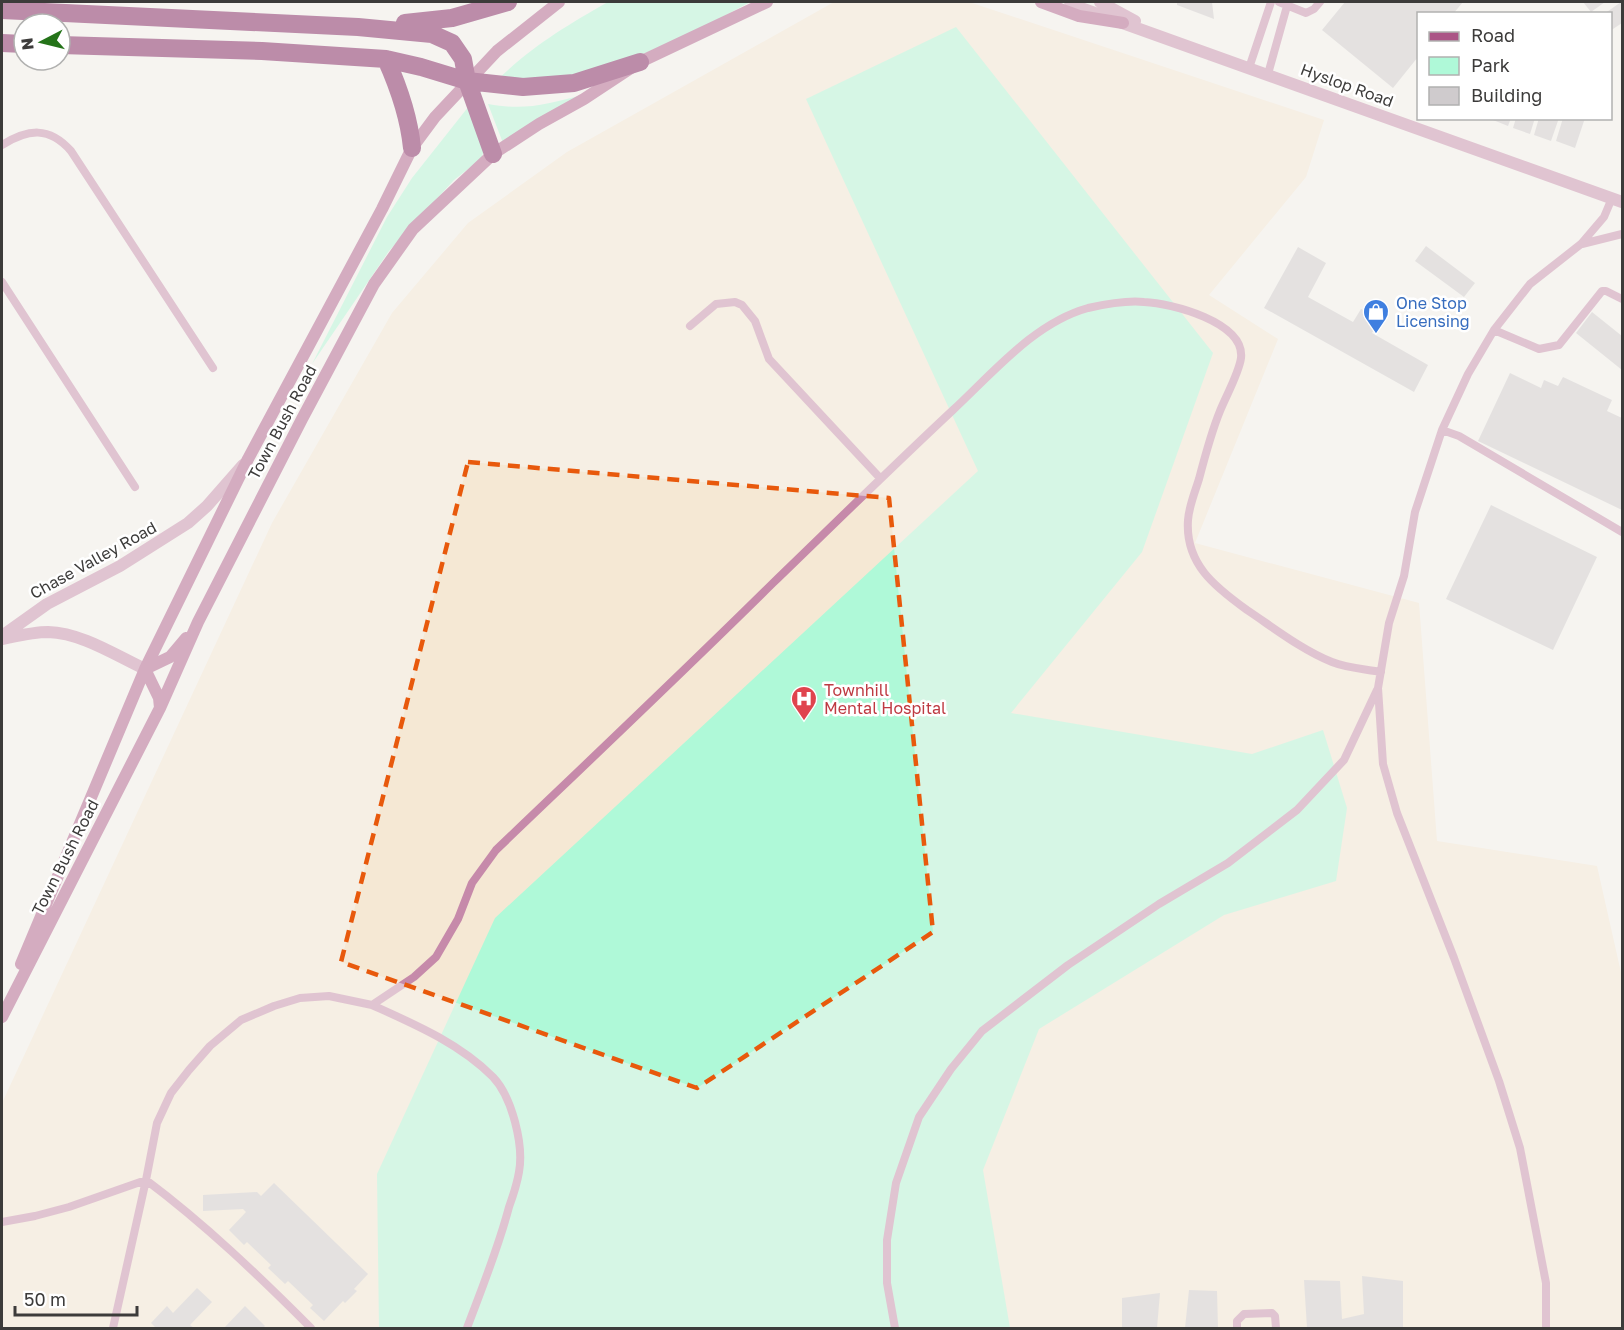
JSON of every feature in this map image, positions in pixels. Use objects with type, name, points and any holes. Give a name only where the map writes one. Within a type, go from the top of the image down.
[{"type":"highway","points":[[358,27],[452,18],[508,2]]},
{"type":"highway","points":[[2,10],[358,27],[432,34],[452,43],[463,59],[468,81],[493,154]]},
{"type":"highway","points":[[72,45],[250,51],[386,59],[468,81],[523,87],[556,85],[602,75],[640,62]]},
{"type":"highway","points":[[386,59],[401,91],[411,130],[412,148]]},
{"type":"street","name":"Town Bush Road","points":[[2,1009],[145,669],[248,459],[377,219],[412,148],[435,117],[496,51],[559,2]]},
{"type":"street","name":"Town Bush Road","points":[[2,1017],[160,708],[198,622],[374,284],[413,229],[493,154],[640,62],[768,2]]},
{"type":"street","points":[[1041,2],[1079,16],[1123,23]]},
{"type":"street","name":"Hyslop Road","points":[[1070,2],[1078,7],[1617,200]]},
{"type":"street","name":"Hyslop Road","points":[[1100,2],[1162,36]]},
{"type":"street","name":"Chase Valley Road","points":[[2,638],[47,604],[120,566],[189,523],[248,459]]},
{"type":"street","points":[[160,708],[159,698],[145,669],[170,657],[198,622]]},
{"type":"street","name":"Chase Valley Road","points":[[2,638],[41,632],[64,634],[90,642],[145,669]]},
{"type":"lane","points":[[1249,68],[1271,2]]},
{"type":"lane","points":[[1268,74],[1284,3],[1306,13],[1320,2]]},
{"type":"lane","points":[[2,145],[14,138],[35,132],[47,133],[62,141],[213,368]]},
{"type":"lane","points":[[1546,1329],[1546,1283],[1520,1148],[1499,1081],[1458,969],[1397,813],[1383,764],[1378,688],[1389,624],[1404,576],[1415,512],[1442,430],[1468,374],[1494,330],[1530,284],[1581,244],[1617,200]]},
{"type":"lane","points":[[1581,244],[1623,234]]},
{"type":"lane","points":[[2,282],[135,487]]},
{"type":"lane","points":[[1494,330],[1539,349],[1559,345],[1602,291],[1623,299]]},
{"type":"lane","points":[[690,327],[716,304],[726,302],[742,305],[755,321],[769,359],[880,478]]},
{"type":"lane","points":[[372,1005],[414,977],[436,957],[458,919],[472,883],[496,850],[675,681],[880,478],[1015,352],[1049,325],[1080,311],[1123,302],[1146,302],[1179,308],[1222,325],[1233,335],[1241,350],[1240,364],[1213,427],[1188,516],[1188,534],[1198,566],[1220,590],[1273,628],[1315,654],[1334,663],[1381,672]]},
{"type":"lane","points":[[1442,430],[1459,436],[1623,532]]},
{"type":"lane","points":[[895,1329],[887,1283],[887,1240],[896,1183],[919,1117],[951,1069],[982,1031],[1068,965],[1159,904],[1228,863],[1297,810],[1344,760],[1378,688]]},
{"type":"lane","points":[[113,1329],[157,1123],[171,1093],[210,1046],[241,1020],[300,998],[329,996],[372,1005],[443,1039],[494,1079],[509,1105],[517,1131],[520,1153],[519,1172],[499,1244],[467,1329]]},
{"type":"lane","points":[[2,1222],[69,1208],[146,1180]]},
{"type":"lane","points":[[146,1180],[190,1214],[248,1265],[311,1329]]},
{"type":"lane","points":[[1237,1329],[1237,1321],[1244,1314],[1272,1312],[1275,1316],[1276,1329]]},
{"type":"highlighted area","points":[[468,462],[889,498],[933,932],[697,1088],[341,962]]},
{"type":"shaded area","name":"Townhill Mental Hospital","points":[[834,2],[969,2],[1324,120],[1306,177],[1209,295],[1278,339],[1195,543],[1419,603],[1437,841],[1597,866],[1622,977],[1622,1328],[2,1328],[2,1103],[272,523],[392,313],[468,223],[567,152]]},
{"type":"green space","points":[[608,2],[750,2],[706,26],[592,77],[494,83],[548,38]]},
{"type":"green space","points":[[956,27],[1213,353],[1142,552],[1011,713],[1252,754],[1323,730],[1347,808],[1336,881],[1224,915],[1039,1029],[983,1170],[1010,1328],[379,1328],[377,1174],[495,918],[978,471],[806,99]]},
{"type":"green space","points":[[583,95],[503,143],[488,104],[525,107]]},
{"type":"green space","points":[[469,106],[484,150],[481,159],[454,180],[389,251],[312,364],[387,217],[412,178]]},
{"type":"building","points":[[1177,2],[1212,2],[1214,19],[1177,5]]},
{"type":"building","points":[[1345,2],[1463,2],[1455,12],[1417,12],[1417,58],[1393,88],[1322,30]]},
{"type":"building","points":[[1583,2],[1605,2],[1591,12]]},
{"type":"building","points":[[1622,2],[1622,23],[1612,30],[1612,12],[1607,12]]},
{"type":"building","points":[[1493,120],[1510,120],[1508,126]]},
{"type":"building","points":[[1515,120],[1534,120],[1530,134],[1513,128]]},
{"type":"building","points":[[1538,120],[1558,120],[1551,141],[1534,135]]},
{"type":"building","points":[[1562,120],[1584,120],[1575,148],[1556,141]]},
{"type":"building","points":[[1426,246],[1475,283],[1464,297],[1415,261]]},
{"type":"building","points":[[1298,247],[1326,263],[1308,297],[1353,322],[1361,309],[1380,319],[1372,333],[1428,365],[1414,392],[1264,308]]},
{"type":"building","points":[[1592,312],[1622,336],[1622,370],[1576,333]]},
{"type":"building","points":[[1510,373],[1541,388],[1544,380],[1558,386],[1563,377],[1612,400],[1607,411],[1622,418],[1622,510],[1478,441]]},
{"type":"building","points":[[1491,505],[1597,557],[1553,650],[1446,599]]},
{"type":"building","points":[[274,1183],[368,1274],[354,1289],[357,1291],[345,1303],[343,1301],[324,1321],[310,1308],[313,1305],[288,1281],[285,1284],[268,1268],[271,1265],[247,1242],[244,1245],[229,1230],[246,1212],[243,1209],[203,1211],[203,1195],[257,1192],[261,1196]]},
{"type":"building","points":[[1362,1276],[1403,1281],[1403,1328],[1307,1328],[1304,1280],[1340,1281],[1342,1319],[1364,1314]]},
{"type":"building","points":[[197,1288],[212,1302],[190,1325],[194,1328],[156,1328],[151,1323],[167,1306],[173,1313]]},
{"type":"building","points":[[1189,1290],[1217,1291],[1218,1328],[1185,1328]]},
{"type":"building","points":[[1160,1293],[1157,1328],[1122,1328],[1122,1298]]},
{"type":"building","points":[[245,1306],[265,1326],[263,1328],[224,1328]]},
{"type":"place","name":"One Stop Licensing","points":[[1376,335]]},
{"type":"place","name":"Townhill Mental Hospital","points":[[804,722]]}]
